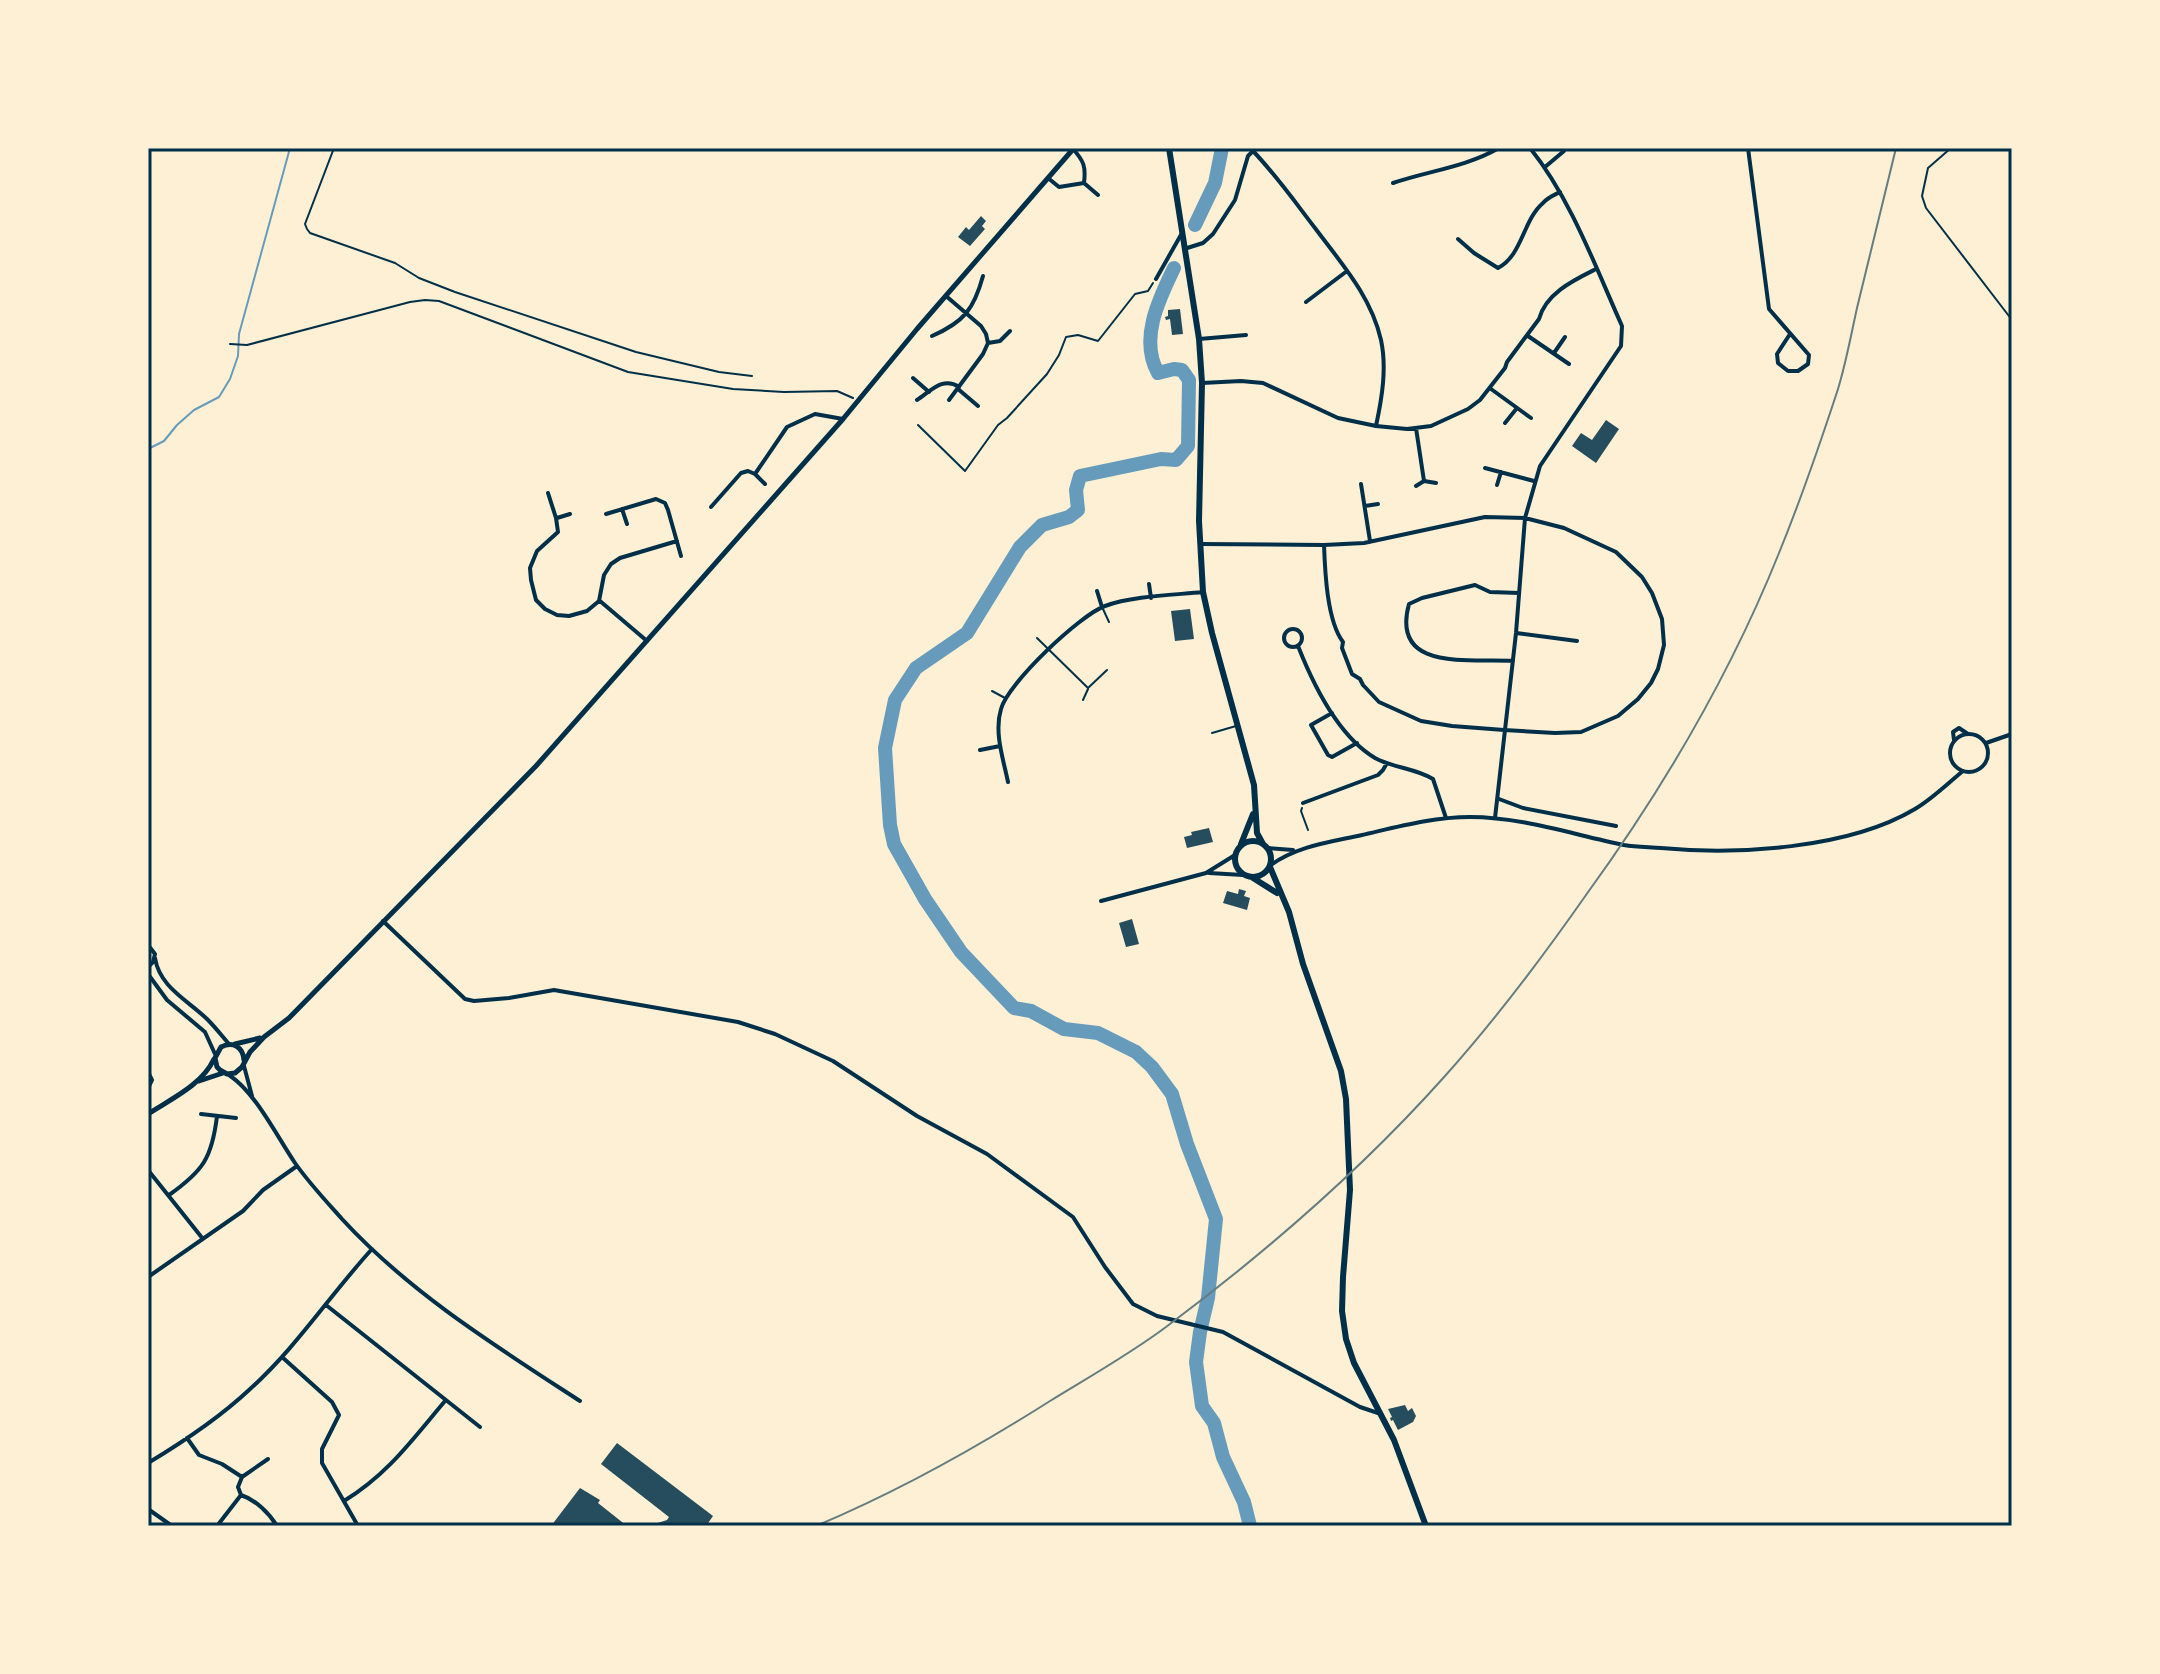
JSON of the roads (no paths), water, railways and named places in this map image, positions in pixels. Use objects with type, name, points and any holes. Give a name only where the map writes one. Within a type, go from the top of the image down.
[{"type":"main road","points":[[1168,148],[1199,339],[1203,592],[1254,785],[1257,833],[1272,859],[1264,874],[1253,878]]},
{"type":"main road","points":[[198,1081],[235,1073],[264,1037],[289,1018],[382,920],[511,793],[843,419],[1073,149]]},
{"type":"main road","points":[[1256,807],[1245,838],[1236,852],[1236,866],[1243,875],[1271,887],[1282,898]]},
{"type":"main road","points":[[1236,852],[1246,842],[1258,841],[1265,846]]},
{"type":"main road","points":[[1270,866],[1341,1071],[1346,1099],[1350,1190],[1342,1311],[1346,1339],[1354,1363],[1394,1440],[1426,1526]]},
{"type":"main road","points":[[148,1114],[198,1081],[221,1047],[264,1037]]},
{"type":"main road","points":[[232,1044],[242,1050],[244,1062]]},
{"type":"main road","points":[[215,1056],[217,1067],[226,1073]]},
{"type":"street","points":[[1393,183],[1461,165],[1499,148]]},
{"type":"street","points":[[1495,819],[1516,633],[1525,518],[1534,481],[1540,466],[1621,346],[1622,326],[1596,269],[1560,192],[1530,148]]},
{"type":"street","points":[[1545,167],[1564,148]]},
{"type":"street","points":[[1748,148],[1769,309],[1809,355],[1808,364],[1798,371],[1788,371],[1778,363],[1777,354],[1790,334]]},
{"type":"street","points":[[1073,149],[1083,160],[1084,183]]},
{"type":"street","points":[[1184,249],[1203,243],[1213,234],[1235,200],[1248,156],[1255,149],[1347,271],[1371,309],[1384,360],[1376,426]]},
{"type":"street","points":[[1048,178],[1059,187],[1084,183],[1098,195]]},
{"type":"street","points":[[1458,239],[1493,266],[1503,266],[1536,210],[1560,192]]},
{"type":"street","points":[[1156,279],[1182,233]]},
{"type":"street","points":[[1202,383],[1263,383],[1338,418],[1397,428],[1431,426],[1480,400],[1557,291],[1596,269]]},
{"type":"street","points":[[1306,302],[1347,271]]},
{"type":"street","points":[[932,336],[952,328],[966,314],[976,300],[983,276]]},
{"type":"street","points":[[946,296],[981,326],[988,343],[949,400]]},
{"type":"street","points":[[988,343],[1000,341],[1010,331]]},
{"type":"street","points":[[1199,339],[1246,335]]},
{"type":"street","points":[[1527,335],[1569,364]]},
{"type":"street","points":[[1554,353],[1565,337]]},
{"type":"street","points":[[913,378],[929,392]]},
{"type":"street","points":[[917,400],[946,382],[952,383],[978,406]]},
{"type":"street","points":[[1490,388],[1531,418]]},
{"type":"street","points":[[1505,423],[1517,408]]},
{"type":"street","points":[[755,474],[787,427],[815,414],[843,419]]},
{"type":"street","points":[[1416,427],[1424,481]]},
{"type":"street","points":[[1485,468],[1534,481]]},
{"type":"street","points":[[711,507],[741,473],[748,471],[755,474],[765,484]]},
{"type":"street","points":[[1497,485],[1501,472]]},
{"type":"street","points":[[1416,486],[1424,481],[1436,483]]},
{"type":"street","points":[[1361,484],[1370,541]]},
{"type":"street","points":[[548,493],[558,532],[537,551],[530,568],[536,600],[550,613],[569,616],[587,611],[599,601],[604,575],[611,564],[620,558],[677,541]]},
{"type":"street","points":[[606,514],[656,499],[665,503],[681,556]]},
{"type":"street","points":[[1365,506],[1378,504]]},
{"type":"street","points":[[622,509],[627,524]]},
{"type":"street","points":[[556,518],[570,514]]},
{"type":"street","points":[[1200,544],[1378,542],[1485,517],[1525,518],[1564,528],[1616,552],[1642,577],[1662,619],[1664,645],[1658,669],[1651,683],[1618,716],[1581,732],[1504,730],[1421,721],[1379,702],[1352,674],[1342,648],[1343,642],[1337,633],[1324,545]]},
{"type":"street","points":[[1149,584],[1151,598]]},
{"type":"street","points":[[1513,661],[1442,660],[1429,655],[1412,642],[1406,617],[1409,604],[1475,585],[1490,592],[1519,593]]},
{"type":"street","points":[[1097,591],[1102,607]]},
{"type":"street","points":[[1008,782],[998,723],[1005,698],[1017,682],[1080,620],[1115,603],[1203,592]]},
{"type":"street","points":[[599,601],[647,641]]},
{"type":"street","points":[[1298,646],[1285,643],[1285,635],[1289,631],[1300,633],[1302,638],[1298,646],[1309,672],[1332,713],[1357,743],[1374,757],[1433,779],[1446,818]]},
{"type":"street","points":[[1516,633],[1577,641]]},
{"type":"street","points":[[1332,713],[1311,725],[1328,755],[1332,757],[1357,743]]},
{"type":"street","points":[[1968,734],[1977,735],[1989,750],[1986,763],[1976,771],[1963,771],[1950,758],[1954,740],[1968,734]]},
{"type":"street","points":[[1986,743],[2012,734]]},
{"type":"street","points":[[980,750],[1000,746]]},
{"type":"street","points":[[1303,803],[1378,775],[1387,763]]},
{"type":"street","points":[[1270,866],[1298,850],[1446,818],[1495,819],[1625,845],[1695,851],[1756,850],[1804,844],[1879,826],[1916,809],[1963,771]]},
{"type":"street","points":[[1499,799],[1523,808],[1616,826]]},
{"type":"street","points":[[1604,824],[1605,813]]},
{"type":"street","points":[[1265,846],[1298,850]]},
{"type":"street","points":[[1206,873],[1236,852]]},
{"type":"street","points":[[1101,901],[1206,873],[1243,875]]},
{"type":"street","points":[[382,920],[465,999],[509,998],[554,990],[738,1022],[775,1034],[833,1061],[917,1116],[987,1154],[1073,1217],[1133,1304],[1157,1316],[1223,1332],[1360,1407],[1380,1414]]},
{"type":"street","points":[[148,945],[153,950],[158,969],[172,990],[232,1044]]},
{"type":"street","points":[[148,967],[155,958]]},
{"type":"street","points":[[148,974],[167,1000],[205,1032],[215,1056]]},
{"type":"street","points":[[244,1062],[254,1100]]},
{"type":"street","points":[[148,1072],[152,1080],[148,1088]]},
{"type":"street","points":[[226,1073],[240,1083],[254,1100],[297,1166],[372,1249],[447,1311],[580,1401]]},
{"type":"street","points":[[201,1114],[236,1118]]},
{"type":"street","points":[[169,1195],[192,1179],[205,1162],[214,1139],[217,1116]]},
{"type":"street","points":[[148,1277],[243,1211],[263,1190],[297,1166]]},
{"type":"street","points":[[148,1170],[203,1239]]},
{"type":"street","points":[[148,1463],[249,1391],[282,1357],[372,1249]]},
{"type":"street","points":[[326,1305],[480,1427]]},
{"type":"street","points":[[282,1357],[332,1402],[339,1415],[322,1449],[322,1463],[358,1526]]},
{"type":"street","points":[[344,1501],[374,1482],[394,1463],[445,1401]]},
{"type":"street","points":[[187,1438],[199,1455],[222,1464],[242,1477]]},
{"type":"street","points":[[241,1495],[238,1487],[242,1477],[268,1459]]},
{"type":"street","points":[[217,1526],[241,1495]]},
{"type":"street","points":[[241,1495],[270,1514],[277,1526]]},
{"type":"street","points":[[148,1509],[172,1526]]},
{"type":"lane","points":[[1951,148],[1928,168],[1922,196],[1926,208],[2012,320]]},
{"type":"lane","points":[[1102,607],[1109,622]]},
{"type":"lane","points":[[1037,638],[1088,688]]},
{"type":"lane","points":[[1083,700],[1088,688],[1107,670]]},
{"type":"lane","points":[[992,691],[1005,698]]},
{"type":"lane","points":[[1212,733],[1237,726]]},
{"type":"waterway","points":[[148,449],[164,441],[194,410],[219,397],[230,379],[238,356],[239,334],[290,148]]},
{"type":"waterway","points":[[1195,225],[1215,183],[1222,148]]},
{"type":"waterway","points":[[1174,268],[1153,319],[1150,347],[1158,373],[1182,370],[1189,380],[1188,446],[1176,460],[1161,459],[1080,476],[1076,490],[1078,510],[1069,517],[1042,525],[1020,547],[967,633],[916,668],[895,700],[885,748],[894,844],[925,899],[961,952],[1014,1008],[1031,1011],[1064,1029],[1098,1033],[1136,1052],[1172,1094],[1187,1144],[1216,1219],[1208,1298],[1196,1362],[1202,1406],[1214,1423],[1223,1457],[1244,1502],[1250,1526]]},
{"type":"railway","points":[[816,1526],[906,1484],[994,1436],[1138,1347],[1203,1299],[1312,1208],[1381,1144],[1445,1076],[1518,988],[1642,814],[1717,687],[1760,598],[1795,512],[1838,389],[1896,148]]}]
